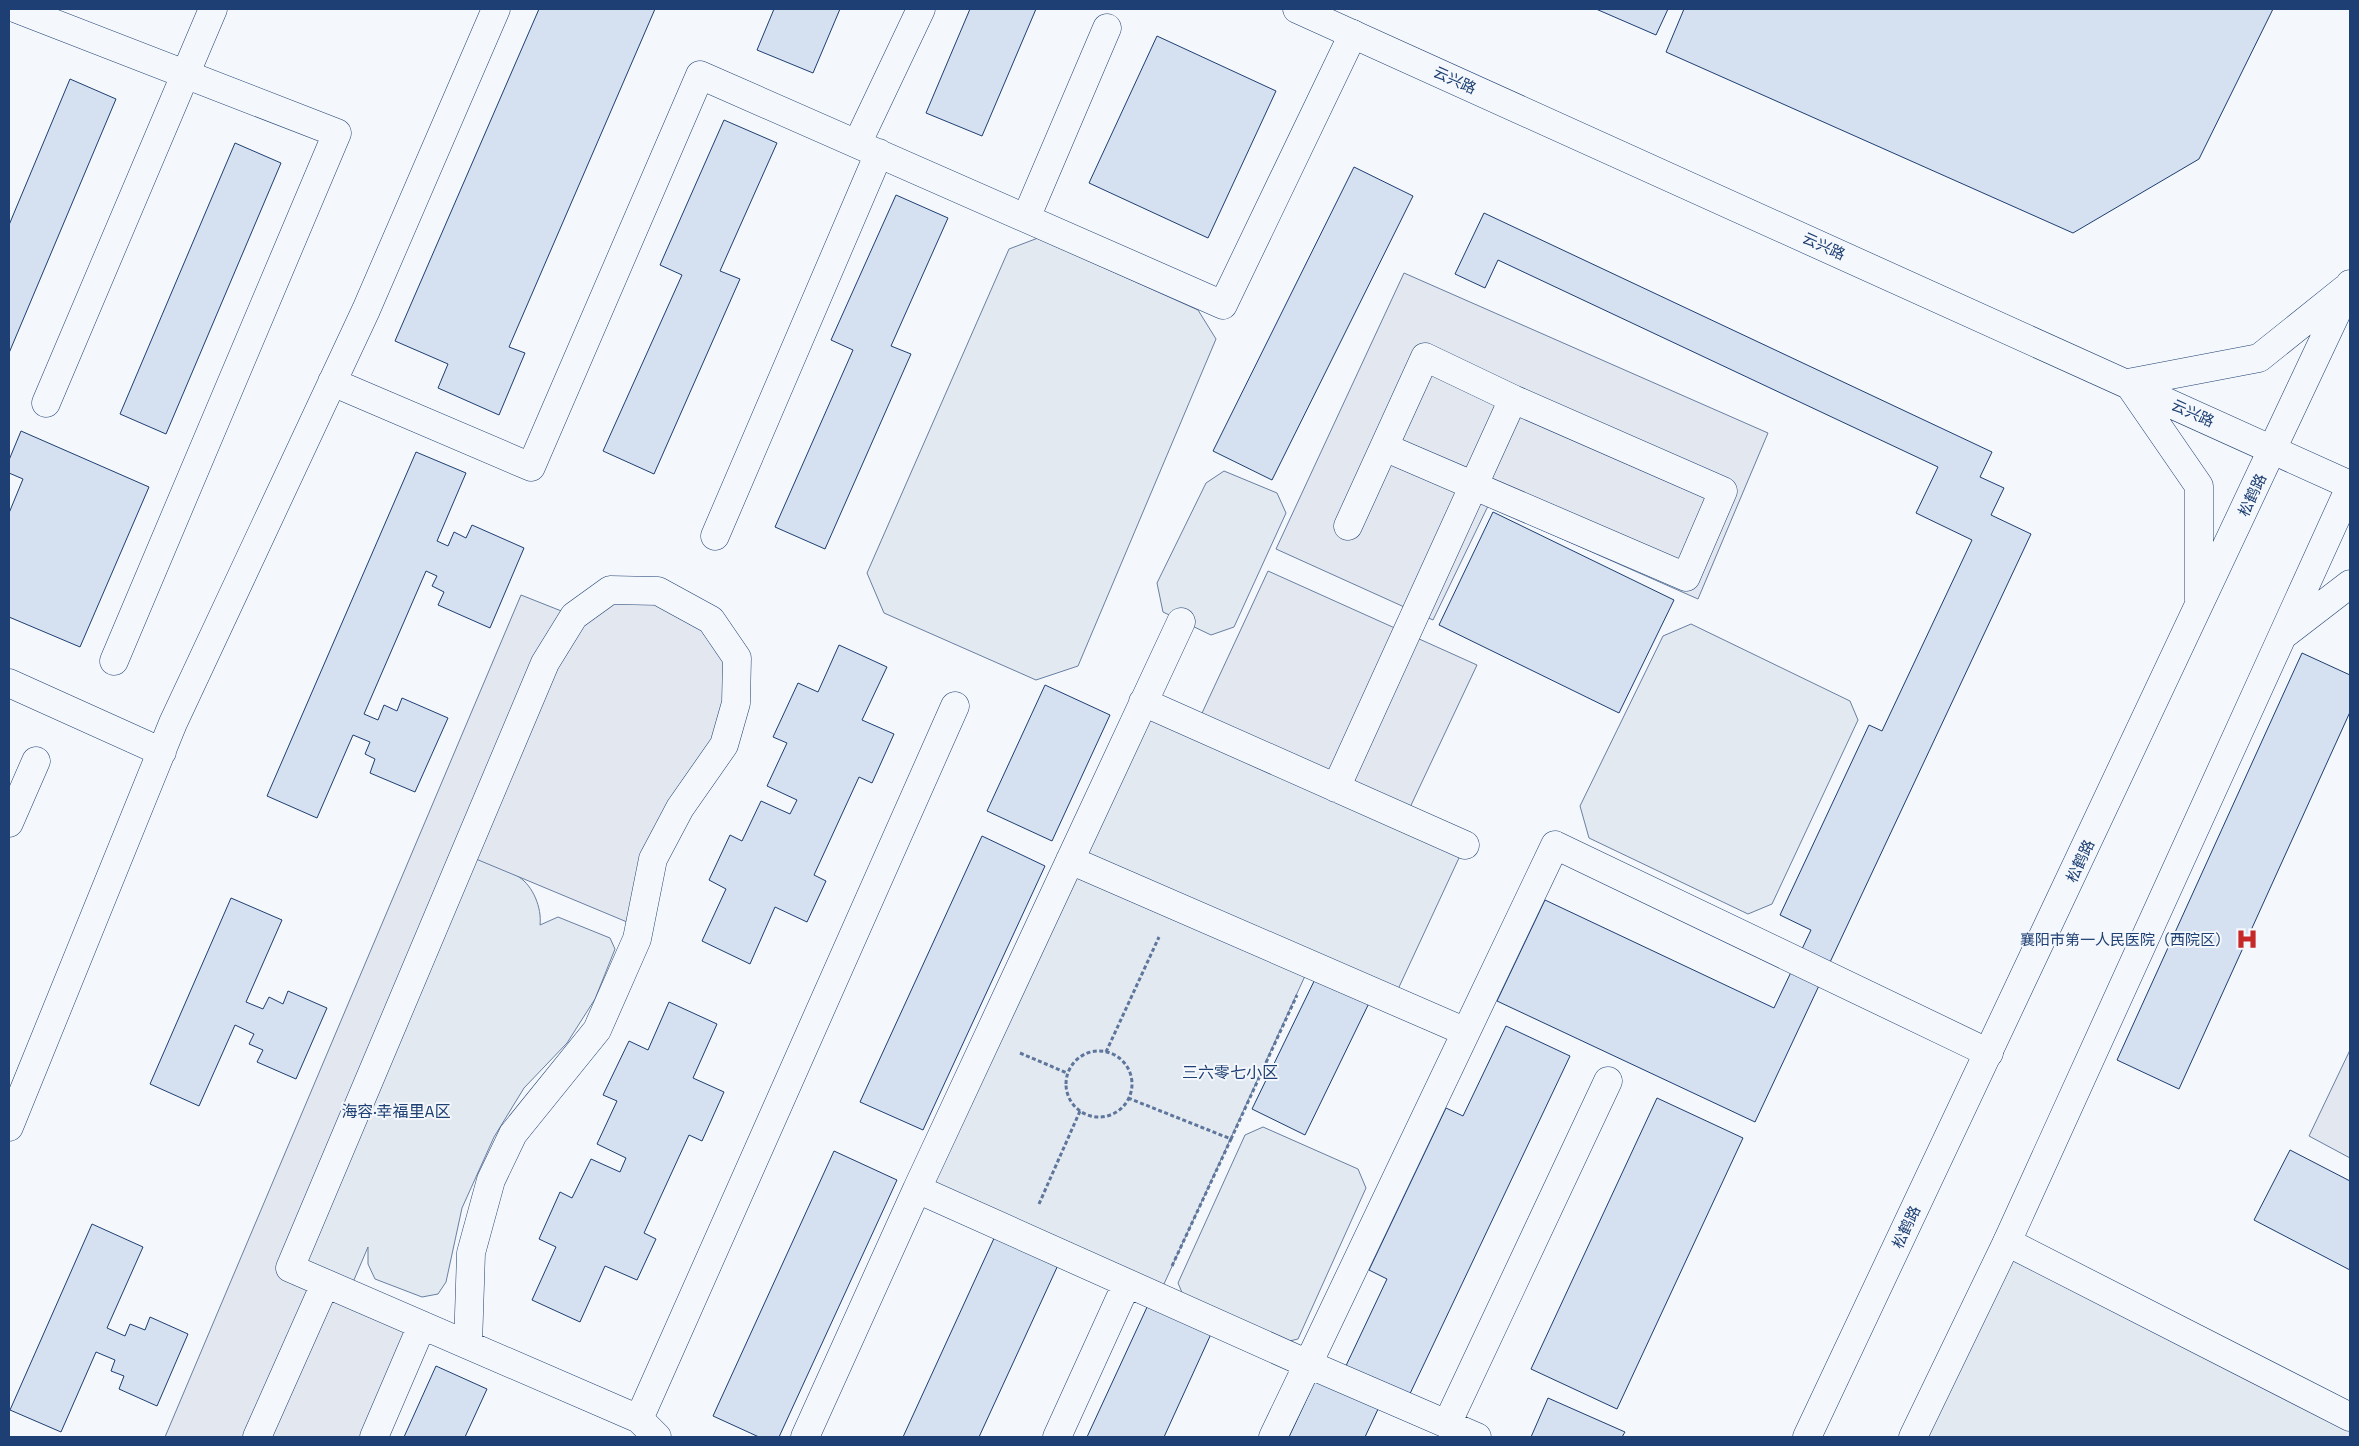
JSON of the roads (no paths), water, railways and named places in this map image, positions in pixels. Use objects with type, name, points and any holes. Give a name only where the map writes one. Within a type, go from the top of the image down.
[{"type":"main road","points":[[9,17],[12,9]]},
{"type":"main road","points":[[17,9],[337,133],[114,661]]},
{"type":"main road","points":[[46,403],[213,9]]},
{"type":"main road","points":[[9,1127],[162,752],[366,310],[496,9]]},
{"type":"main road","points":[[715,536],[921,9]]},
{"type":"main road","name":"云兴路","points":[[1311,12],[1353,34],[2274,449],[2350,486]]},
{"type":"main road","points":[[1026,218],[1107,28]]},
{"type":"main road","points":[[332,382],[532,468],[700,75],[1223,305],[1353,34]]},
{"type":"main road","points":[[2199,609],[2199,486],[2128,383],[2259,358],[2350,284]]},
{"type":"main road","name":"松鹤路","points":[[1807,1437],[2199,609],[2350,284]]},
{"type":"main road","points":[[1348,526],[1425,357],[1514,399],[1723,491],[1686,577],[1384,447]]},
{"type":"main road","points":[[1336,788],[1514,399]]},
{"type":"main road","points":[[1913,1437],[2007,1242],[2350,486]]},
{"type":"main road","points":[[2281,636],[2350,584]]},
{"type":"main road","points":[[468,1345],[471,1253],[491,1180],[512,1134],[597,1030],[637,940],[653,859],[680,808],[724,745],[736,703],[737,658],[711,620],[658,591],[610,590],[574,616],[545,663],[290,1268],[468,1345],[648,1428],[955,706]]},
{"type":"main road","points":[[805,1437],[917,1189],[1181,622]]},
{"type":"main road","points":[[9,683],[162,752]]},
{"type":"main road","points":[[1143,702],[1465,845]]},
{"type":"main road","points":[[9,823],[36,761]]},
{"type":"main road","points":[[1273,1437],[1555,845],[1989,1053]]},
{"type":"main road","points":[[1070,860],[1466,1032]]},
{"type":"main road","points":[[1447,1424],[1608,1081]]},
{"type":"main road","points":[[917,1189],[1308,1364],[1477,1437]]},
{"type":"main road","points":[[2007,1242],[2350,1417]]},
{"type":"main road","points":[[1057,1437],[1127,1283]]},
{"type":"main road","points":[[257,1437],[325,1284]]},
{"type":"main road","points":[[374,1437],[422,1325]]},
{"type":"place","name":"襄阳市第一人民医院（西院区）","points":[[2247,939]]},
{"type":"district","name":"三六零七小区","points":[[1230,1072]]},
{"type":"district","name":"海容·幸福里A区","points":[[396,1111]]}]
